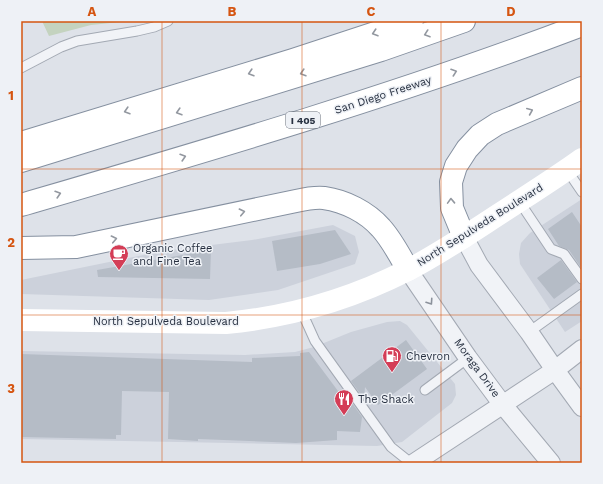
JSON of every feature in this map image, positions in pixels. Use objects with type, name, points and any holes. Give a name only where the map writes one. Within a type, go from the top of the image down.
[{"type":"main road","points":[[21,144],[412,21]]},
{"type":"main road","points":[[21,161],[381,50],[464,21]]},
{"type":"main road","name":"San Diego Freeway","points":[[21,205],[387,95],[529,46],[582,25]]},
{"type":"main road","points":[[464,237],[452,208],[451,182],[456,166],[467,149],[480,135],[498,124],[582,88]]},
{"type":"main road","name":"North Sepulveda Boulevard","points":[[21,320],[226,323],[250,321],[301,310],[349,296],[408,270],[464,237],[574,164]]},
{"type":"main road","points":[[21,248],[76,247],[311,198],[323,198],[349,206],[362,212],[372,220],[381,228],[392,243],[408,270]]},
{"type":"street","points":[[464,237],[479,265],[582,407]]},
{"type":"street","name":"Moraga Drive","points":[[408,270],[468,358],[551,463]]},
{"type":"street","points":[[412,463],[504,405],[582,349]]},
{"type":"lane","points":[[21,68],[61,47],[77,41],[137,31],[154,27],[168,21]]},
{"type":"lane","points":[[574,164],[582,192]]},
{"type":"lane","points":[[518,201],[551,249],[564,254],[582,279]]},
{"type":"lane","points":[[529,332],[582,294]]},
{"type":"lane","points":[[301,310],[315,341],[391,447],[412,463]]},
{"type":"lane","points":[[425,390],[468,358]]},
{"type":"shaded area","points":[[582,199],[582,321],[565,332],[520,264],[519,254],[521,243],[530,233]]},
{"type":"shaded area","points":[[333,225],[355,236],[359,252],[355,264],[278,290],[209,300],[21,294],[21,280],[163,251],[252,240]]},
{"type":"shaded area","points":[[400,321],[407,325],[455,384],[456,395],[452,403],[402,442],[377,446],[21,439],[21,351],[245,355],[295,352],[314,347],[351,332],[387,322]]},
{"type":"green space","points":[[42,21],[130,21],[91,25],[49,36]]},
{"type":"building","points":[[572,212],[582,227],[582,269],[569,250],[559,246],[548,229]]},
{"type":"building","points":[[335,230],[351,254],[320,264],[277,271],[272,241]]},
{"type":"building","points":[[211,250],[210,279],[98,277],[97,270]]},
{"type":"building","points":[[561,260],[577,282],[554,299],[537,278]]},
{"type":"building","name":"Chevron","points":[[406,340],[427,369],[378,405],[365,387],[364,399],[351,381]]},
{"type":"building","points":[[309,352],[338,391],[342,389],[362,417],[360,432],[337,431],[337,440],[296,443],[168,439],[169,392],[122,391],[121,435],[116,435],[116,439],[21,437],[21,354],[252,362],[252,358],[300,356],[300,353]]},
{"type":"place","name":"Organic Coffee and Fine Tea","points":[[119,271]]},
{"type":"place","name":"Chevron","points":[[392,373]]},
{"type":"place","name":"The Shack","points":[[344,416]]}]
